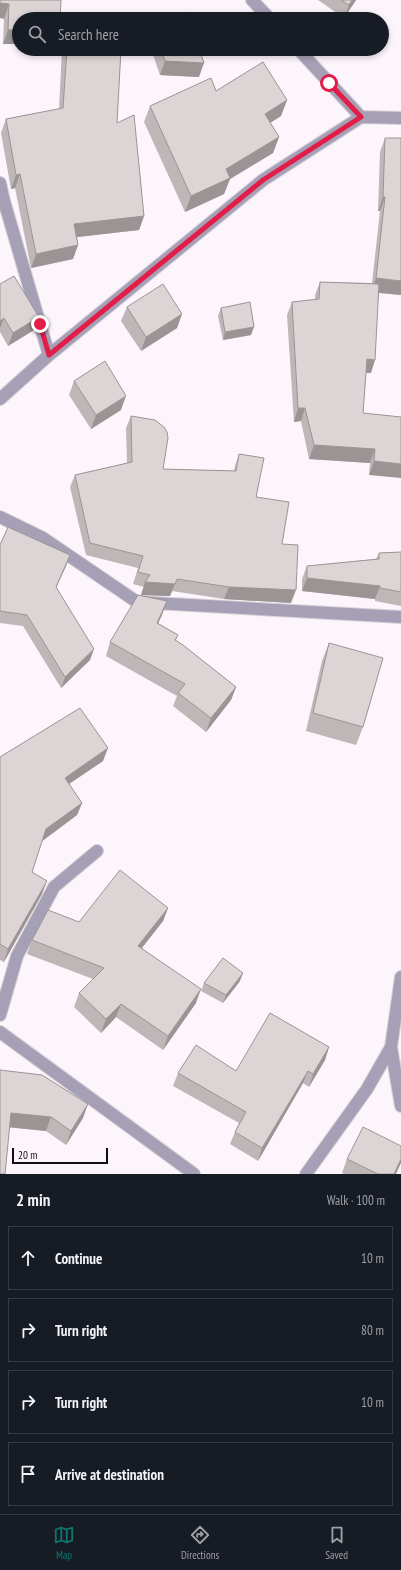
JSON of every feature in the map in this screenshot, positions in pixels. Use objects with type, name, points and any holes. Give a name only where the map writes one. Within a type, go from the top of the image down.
[{"type":"street","points":[[252,0],[263,12]]},
{"type":"street","points":[[304,56],[361,117]]},
{"type":"street","points":[[0,399],[49,355],[263,180],[361,117],[401,118]]},
{"type":"street","points":[[0,183],[49,355]]},
{"type":"street","points":[[0,516],[43,538],[137,602],[401,617]]},
{"type":"street","points":[[0,1014],[17,956],[54,887],[97,851]]},
{"type":"street","points":[[401,977],[390,1047],[401,1106]]},
{"type":"street","points":[[0,1032],[194,1174]]},
{"type":"street","points":[[306,1174],[367,1088],[390,1047]]},
{"type":"building","points":[[0,0],[61,0],[60,12],[12,12],[12,30],[8,30],[9,4],[0,3]]},
{"type":"building","points":[[341,0],[352,0],[349,5]]},
{"type":"building","points":[[67,56],[121,56],[117,123],[134,115],[144,216],[74,224],[78,245],[36,254],[20,174],[16,175],[6,119],[63,108]]},
{"type":"building","points":[[163,56],[202,56],[204,63],[165,61]]},
{"type":"building","points":[[263,62],[287,100],[265,114],[279,137],[226,169],[230,178],[191,196],[150,106],[211,78],[216,91]]},
{"type":"building","points":[[385,138],[401,138],[401,281],[376,278],[385,197],[383,197]]},
{"type":"building","points":[[14,276],[39,317],[13,333],[4,318],[0,321],[0,284]]},
{"type":"building","points":[[320,282],[379,284],[375,360],[367,359],[363,413],[401,417],[401,464],[374,461],[375,449],[314,445],[305,408],[298,408],[292,302],[319,299]]},
{"type":"building","points":[[163,284],[182,314],[146,337],[127,307]]},
{"type":"building","points":[[250,302],[254,327],[225,332],[221,308]]},
{"type":"building","points":[[105,361],[126,396],[96,415],[74,381]]},
{"type":"building","points":[[131,416],[155,420],[164,427],[168,438],[163,469],[236,471],[239,454],[264,458],[256,497],[289,502],[282,544],[298,545],[296,590],[229,587],[177,579],[175,584],[145,582],[150,575],[138,572],[143,556],[90,543],[75,475],[132,462]]},
{"type":"building","points":[[8,527],[70,555],[56,587],[94,649],[65,677],[27,615],[0,611],[0,545]]},
{"type":"building","points":[[401,552],[401,592],[380,588],[380,586],[307,578],[307,566],[379,559],[379,553]]},
{"type":"building","points":[[138,595],[167,601],[157,623],[178,635],[175,640],[236,687],[211,718],[178,693],[185,684],[110,642]]},
{"type":"building","points":[[329,643],[383,658],[363,727],[313,713]]},
{"type":"building","points":[[80,708],[108,748],[65,778],[82,803],[46,829],[32,872],[47,881],[8,949],[0,944],[0,757]]},
{"type":"building","points":[[120,870],[168,908],[138,946],[201,989],[168,1036],[121,1004],[106,1019],[79,993],[104,968],[32,940],[48,910],[79,922]]},
{"type":"building","points":[[223,958],[243,973],[226,995],[204,983]]},
{"type":"building","points":[[270,1013],[329,1047],[313,1074],[308,1071],[262,1148],[235,1132],[246,1112],[178,1073],[196,1045],[236,1071]]},
{"type":"building","points":[[0,1070],[42,1075],[88,1104],[71,1131],[51,1117],[11,1113],[5,1174],[0,1174]]},
{"type":"building","points":[[363,1127],[401,1146],[401,1159],[394,1174],[378,1174],[347,1159]]},
{"type":"route","points":[[40,324],[49,355],[263,180],[361,117],[329,83]]}]
